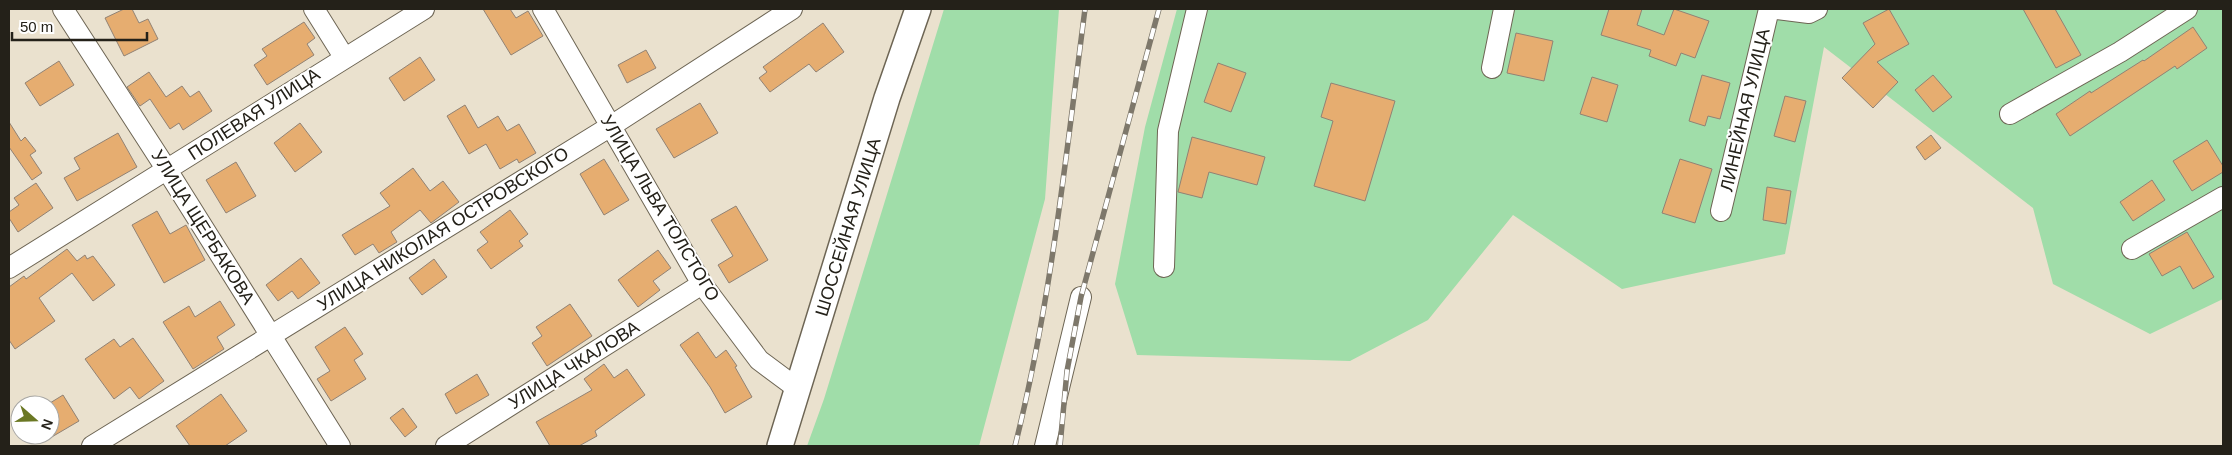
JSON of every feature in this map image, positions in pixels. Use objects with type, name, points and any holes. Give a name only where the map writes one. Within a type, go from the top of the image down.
[{"type":"main road","name":"ШОССЕЙНАЯ УЛИЦА","points":[[780,446],[887,98],[918,9]]},
{"type":"street","name":"УЛИЦА ЩЕРБАКОВА","points":[[63,9],[168,170],[340,446]]},
{"type":"street","points":[[314,9],[344,57]]},
{"type":"street","name":"ПОЛЕВАЯ УЛИЦА","points":[[9,268],[168,170],[344,57],[424,9]]},
{"type":"street","name":"УЛИЦА ЛЬВА ТОЛСТОГО","points":[[543,9],[702,284],[760,360],[798,390]]},
{"type":"street","name":"УЛИЦА НИКОЛАЯ ОСТРОВСКОГО","points":[[92,446],[611,126],[792,9]]},
{"type":"street","points":[[1164,267],[1168,130],[1197,9]]},
{"type":"street","points":[[1492,68],[1504,9]]},
{"type":"street","name":"ЛИНЕЙНАЯ УЛИЦА","points":[[1721,211],[1769,9]]},
{"type":"street","points":[[1777,9],[1809,13],[1818,9]]},
{"type":"street","points":[[2010,114],[2120,52],[2187,9]]},
{"type":"street","points":[[2132,249],[2223,197]]},
{"type":"street","name":"УЛИЦА ЧКАЛОВА","points":[[446,446],[702,284]]},
{"type":"street","points":[[1045,446],[1080,297]]},
{"type":"green space","points":[[944,9],[1059,9],[1045,199],[979,446],[807,446],[824,399]]},
{"type":"green space","points":[[1177,9],[2223,9],[2223,299],[2150,334],[2053,284],[2033,208],[1824,47],[1785,254],[1622,289],[1513,215],[1428,320],[1350,361],[1137,355],[1115,284],[1145,127]]},
{"type":"building","points":[[124,9],[132,9],[139,23],[148,19],[158,39],[124,56],[105,18]]},
{"type":"building","points":[[483,9],[510,9],[516,18],[528,11],[543,36],[511,55]]},
{"type":"building","points":[[1609,9],[1642,9],[1637,25],[1664,35],[1674,9],[1709,21],[1695,58],[1681,53],[1676,66],[1649,56],[1651,50],[1601,35]]},
{"type":"building","points":[[1889,9],[1909,44],[1877,62],[1898,82],[1873,108],[1842,78],[1875,44],[1863,23]]},
{"type":"building","points":[[2023,9],[2055,9],[2081,55],[2056,68]]},
{"type":"building","points":[[304,22],[315,38],[307,44],[314,55],[267,85],[254,65],[267,56],[262,49]]},
{"type":"building","points":[[823,23],[844,52],[816,72],[809,64],[770,92],[759,78],[767,72],[763,67]]},
{"type":"building","points":[[2193,27],[2207,48],[2177,69],[2175,66],[2070,136],[2056,114],[2090,91],[2091,93],[2144,61]]},
{"type":"building","points":[[1516,33],[1553,41],[1544,81],[1507,73]]},
{"type":"building","points":[[646,50],[656,68],[627,83],[618,65]]},
{"type":"building","points":[[420,57],[435,80],[404,101],[389,78]]},
{"type":"building","points":[[59,61],[74,85],[40,106],[25,83]]},
{"type":"building","points":[[1218,63],[1246,73],[1231,112],[1204,102]]},
{"type":"building","points":[[149,72],[166,97],[182,86],[190,97],[199,91],[212,111],[183,130],[179,123],[170,129],[150,99],[140,106],[127,87]]},
{"type":"building","points":[[1702,75],[1730,83],[1720,119],[1708,116],[1705,126],[1689,121]]},
{"type":"building","points":[[1933,75],[1952,97],[1933,112],[1915,90]]},
{"type":"building","points":[[1592,77],[1618,85],[1607,122],[1580,114]]},
{"type":"building","points":[[1331,83],[1395,101],[1365,201],[1314,186],[1333,121],[1321,117]]},
{"type":"building","points":[[1785,96],[1806,101],[1795,142],[1774,136]]},
{"type":"building","points":[[700,103],[718,133],[674,158],[656,129]]},
{"type":"building","points":[[465,105],[478,128],[498,116],[507,131],[519,124],[536,153],[519,163],[517,159],[500,169],[486,144],[469,154],[447,116]]},
{"type":"building","points":[[9,122],[21,141],[25,137],[36,151],[30,155],[42,173],[32,180],[9,147]]},
{"type":"building","points":[[300,123],[322,152],[295,172],[274,143]]},
{"type":"building","points":[[118,133],[137,167],[77,201],[64,178],[80,169],[74,158]]},
{"type":"building","points":[[1931,135],[1941,148],[1925,160],[1916,147]]},
{"type":"building","points":[[1192,137],[1265,157],[1257,185],[1209,172],[1202,198],[1178,192]]},
{"type":"building","points":[[2207,140],[2223,166],[2223,172],[2192,191],[2173,161]]},
{"type":"building","points":[[604,159],[629,200],[604,215],[580,174]]},
{"type":"building","points":[[1680,159],[1712,169],[1695,223],[1662,213]]},
{"type":"building","points":[[236,162],[256,196],[226,213],[206,180]]},
{"type":"building","points":[[413,168],[430,191],[443,181],[459,202],[431,223],[420,210],[391,232],[397,242],[379,253],[373,244],[355,255],[342,235],[390,206],[380,193]]},
{"type":"building","points":[[2152,180],[2165,200],[2133,221],[2120,202]]},
{"type":"building","points":[[36,183],[53,208],[18,232],[9,218],[9,212],[19,205],[14,198]]},
{"type":"building","points":[[1767,187],[1791,191],[1786,224],[1763,220]]},
{"type":"building","points":[[736,206],[768,260],[729,283],[718,265],[733,256],[711,220]]},
{"type":"building","points":[[510,210],[528,234],[519,241],[523,246],[491,269],[477,250],[488,242],[480,232]]},
{"type":"building","points":[[157,211],[170,234],[186,225],[205,260],[164,283],[132,225]]},
{"type":"building","points":[[2187,232],[2214,277],[2193,289],[2180,266],[2162,276],[2149,254]]},
{"type":"building","points":[[67,249],[77,261],[85,255],[87,259],[93,256],[115,285],[93,301],[72,273],[39,298],[55,321],[15,349],[9,340],[9,287],[24,276],[26,279]]},
{"type":"building","points":[[658,250],[671,268],[653,281],[660,290],[638,307],[618,280]]},
{"type":"building","points":[[301,258],[320,283],[298,299],[292,291],[278,301],[266,285]]},
{"type":"building","points":[[434,259],[447,277],[422,295],[409,278]]},
{"type":"building","points":[[220,301],[235,325],[217,337],[224,349],[193,369],[163,322],[189,306],[195,317]]},
{"type":"building","points":[[570,304],[592,336],[547,366],[532,343],[542,336],[536,327]]},
{"type":"building","points":[[345,327],[363,354],[354,360],[366,379],[331,401],[317,379],[330,371],[315,347]]},
{"type":"building","points":[[698,332],[716,358],[726,350],[737,366],[735,367],[752,397],[725,413],[710,387],[680,345]]},
{"type":"building","points":[[133,338],[164,381],[139,399],[130,387],[114,399],[85,359],[114,339],[120,347]]},
{"type":"building","points":[[604,364],[614,378],[627,369],[645,395],[595,431],[597,436],[579,446],[550,446],[536,422],[592,390],[584,379]]},
{"type":"building","points":[[477,374],[489,395],[456,414],[445,394]]},
{"type":"building","points":[[221,394],[247,431],[225,446],[190,446],[176,426]]},
{"type":"building","points":[[63,395],[79,421],[60,432],[60,397]]},
{"type":"building","points":[[403,408],[417,427],[405,437],[390,418]]},
{"type":"railway","points":[[1015,446],[1028,392],[1048,283],[1085,9]]},
{"type":"railway","points":[[1060,446],[1067,371],[1081,297],[1159,9]]}]
